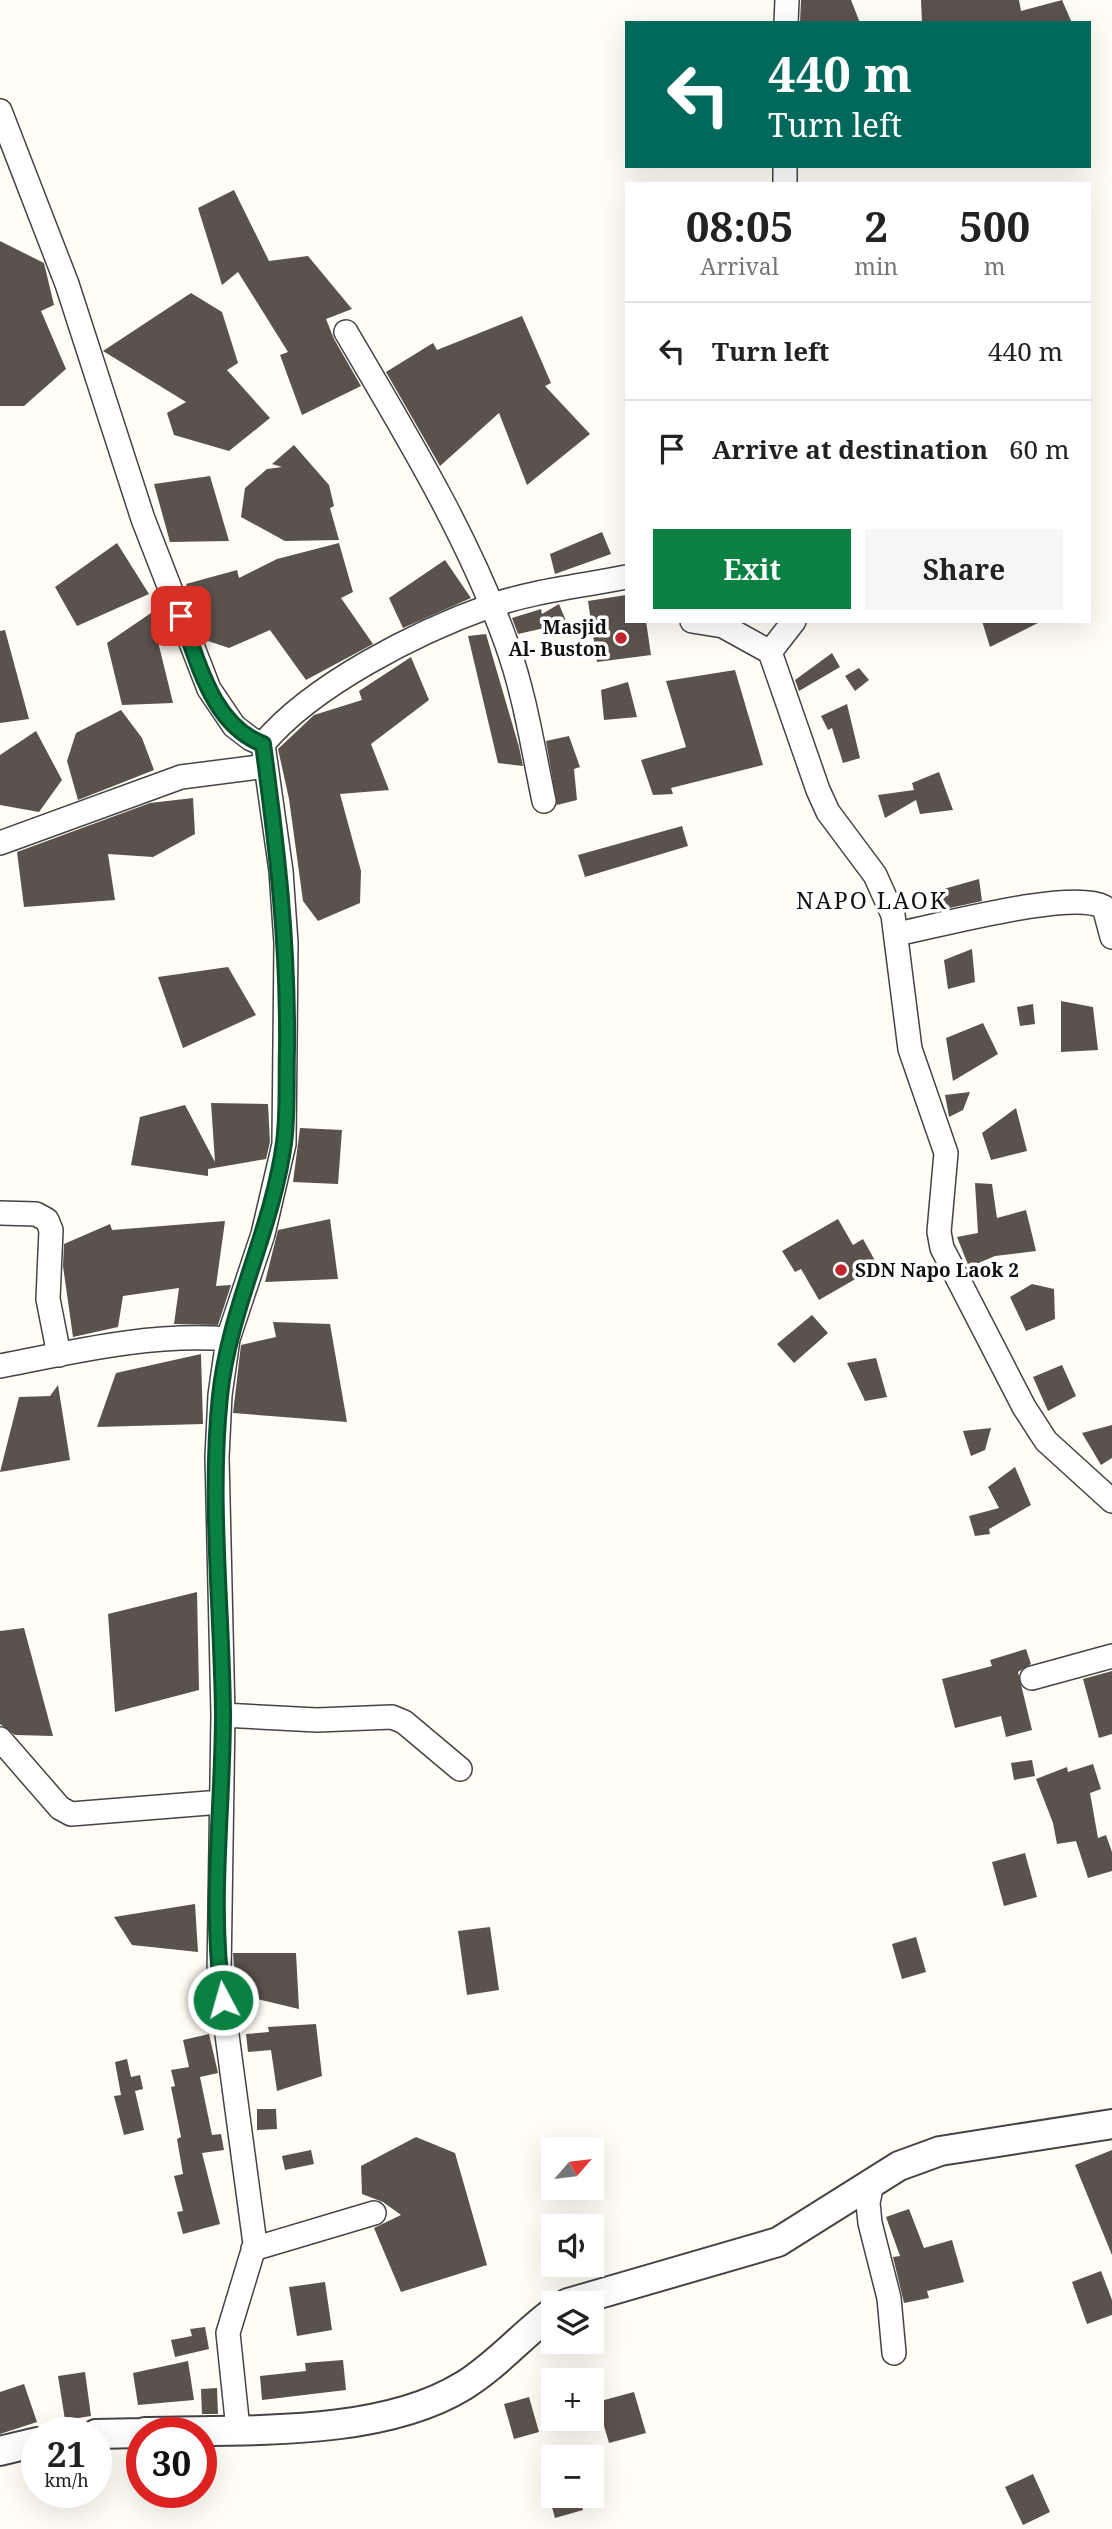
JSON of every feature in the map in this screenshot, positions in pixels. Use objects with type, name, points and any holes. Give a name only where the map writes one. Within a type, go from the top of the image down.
[{"type":"street","points":[[786,21],[787,0]]},
{"type":"street","points":[[0,111],[67,284],[143,519],[209,689],[234,726],[251,739],[264,755],[286,943],[284,1144],[263,1234],[228,1339],[220,1395],[217,1457],[223,1714],[219,1975],[254,2225],[253,2249],[228,2333],[238,2429]]},
{"type":"street","points":[[346,332],[423,464],[492,606],[511,658],[544,800]]},
{"type":"street","points":[[0,842],[181,777],[264,755],[283,719],[305,702],[381,657],[492,606],[625,577]]},
{"type":"street","points":[[704,623],[723,626],[770,652],[807,766],[828,812],[875,875],[893,915],[910,1049],[946,1153],[939,1232],[942,1248],[1024,1407],[1046,1441],[1112,1501]]},
{"type":"street","points":[[770,652],[792,623]]},
{"type":"street","points":[[896,934],[1019,909],[1081,901],[1104,907],[1112,937]]},
{"type":"street","points":[[0,1213],[36,1214],[47,1220],[51,1230],[48,1299],[59,1354]]},
{"type":"street","points":[[0,1366],[130,1341],[176,1337],[228,1339]]},
{"type":"street","points":[[1032,1678],[1112,1656]]},
{"type":"street","points":[[223,1714],[306,1720],[392,1717],[404,1722],[460,1769]]},
{"type":"street","points":[[0,1738],[60,1808],[71,1814],[221,1802]]},
{"type":"street","points":[[604,2293],[778,2242],[898,2165],[940,2151],[1112,2124]]},
{"type":"street","points":[[872,2183],[868,2203],[870,2223],[889,2298],[894,2353]]},
{"type":"street","points":[[253,2249],[374,2213]]},
{"type":"street","points":[[217,2430],[323,2427],[426,2402],[466,2385],[541,2322]]},
{"type":"street","points":[[0,2451],[21,2446]]},
{"type":"building","points":[[801,0],[851,0],[859,21],[800,21]]},
{"type":"building","points":[[921,0],[1019,0],[1021,11],[1062,0],[1071,21],[922,21]]},
{"type":"building","points":[[234,190],[269,261],[308,256],[352,309],[326,319],[334,339],[361,386],[302,415],[280,355],[288,352],[238,272],[222,285],[198,208]]},
{"type":"building","points":[[0,241],[44,263],[54,305],[41,311],[66,369],[24,406],[0,406]]},
{"type":"building","points":[[191,293],[222,312],[238,363],[227,370],[270,418],[229,451],[174,435],[167,413],[186,402],[103,351]]},
{"type":"building","points":[[522,316],[551,383],[545,386],[590,434],[527,485],[499,413],[440,466],[386,372],[433,343],[437,350]]},
{"type":"building","points":[[294,445],[329,485],[334,506],[330,508],[339,540],[285,541],[241,517],[245,488],[267,469],[282,467],[272,464]]},
{"type":"building","points":[[210,476],[229,541],[170,542],[154,484]]},
{"type":"building","points":[[602,532],[611,554],[555,574],[550,554]]},
{"type":"building","points":[[117,543],[149,594],[77,626],[55,587]]},
{"type":"building","points":[[339,543],[353,592],[341,598],[373,644],[306,680],[270,630],[229,648],[205,640],[186,584],[237,570],[239,578],[277,559]]},
{"type":"building","points":[[445,560],[471,598],[403,628],[389,598]]},
{"type":"building","name":"Masjid Al- Buston","points":[[625,595],[625,623],[646,623],[651,655],[597,662],[588,601]]},
{"type":"building","points":[[559,604],[571,633],[551,637],[549,627],[518,634],[512,618],[541,609],[542,614]]},
{"type":"building","points":[[151,613],[173,703],[122,705],[107,643]]},
{"type":"building","points":[[983,623],[1038,623],[990,647]]},
{"type":"building","points":[[5,630],[29,719],[0,723],[0,631]]},
{"type":"building","points":[[486,634],[523,766],[498,763],[468,636]]},
{"type":"building","points":[[832,653],[840,667],[799,691],[795,680]]},
{"type":"building","points":[[411,657],[429,700],[371,744],[389,790],[340,794],[361,871],[360,903],[318,921],[303,901],[289,799],[278,749],[314,715],[362,700],[359,691]]},
{"type":"building","points":[[859,668],[869,680],[855,691],[845,676]]},
{"type":"building","points":[[735,670],[763,765],[671,788],[673,794],[653,795],[641,760],[686,747],[666,681]]},
{"type":"building","points":[[628,682],[637,717],[604,720],[601,690]]},
{"type":"building","points":[[847,704],[860,758],[843,763],[832,728],[828,730],[821,716]]},
{"type":"building","points":[[121,710],[142,738],[154,770],[78,800],[67,761],[76,733]]},
{"type":"building","points":[[36,731],[62,780],[39,812],[0,805],[0,755]]},
{"type":"building","points":[[569,736],[580,767],[574,769],[577,800],[557,805],[546,741]]},
{"type":"building","points":[[939,772],[953,810],[920,814],[916,800],[885,818],[878,795],[914,790],[912,783]]},
{"type":"building","points":[[193,798],[195,834],[153,857],[108,854],[115,900],[24,907],[17,852],[150,803]]},
{"type":"building","points":[[682,826],[688,846],[585,877],[578,855]]},
{"type":"building","points":[[979,879],[982,901],[945,909],[933,892]]},
{"type":"building","points":[[972,949],[975,982],[948,989],[944,960]]},
{"type":"building","points":[[228,967],[256,1015],[183,1048],[158,977]]},
{"type":"building","points":[[1061,1001],[1093,1007],[1098,1050],[1061,1052]]},
{"type":"building","points":[[1033,1004],[1035,1024],[1020,1026],[1017,1007]]},
{"type":"building","points":[[983,1023],[998,1054],[953,1081],[946,1038]]},
{"type":"building","points":[[970,1092],[963,1110],[949,1117],[945,1095]]},
{"type":"building","points":[[211,1103],[268,1104],[270,1142],[266,1159],[208,1169],[208,1176],[131,1165],[140,1117],[185,1105],[215,1162]]},
{"type":"building","points":[[1016,1108],[1027,1151],[991,1160],[982,1133]]},
{"type":"building","points":[[300,1128],[342,1130],[338,1184],[293,1182]]},
{"type":"building","points":[[975,1183],[992,1184],[997,1218],[1026,1210],[1036,1251],[995,1256],[969,1267],[957,1237],[978,1233]]},
{"type":"building","points":[[330,1219],[338,1279],[265,1282],[278,1230]]},
{"type":"building","points":[[838,1219],[853,1245],[863,1239],[878,1266],[819,1300],[801,1269],[795,1272],[782,1251]]},
{"type":"building","points":[[225,1221],[216,1286],[231,1285],[218,1325],[174,1324],[179,1288],[123,1296],[118,1327],[73,1337],[63,1266],[64,1244],[110,1224],[112,1230]]},
{"type":"building","points":[[1032,1284],[1054,1289],[1055,1319],[1026,1331],[1010,1297]]},
{"type":"building","points":[[812,1315],[828,1333],[794,1363],[777,1344]]},
{"type":"building","points":[[273,1322],[330,1324],[347,1422],[233,1413],[241,1345],[276,1337]]},
{"type":"building","points":[[201,1354],[203,1424],[97,1427],[116,1373]]},
{"type":"building","points":[[876,1358],[887,1397],[865,1401],[847,1363]]},
{"type":"building","points":[[1062,1365],[1076,1396],[1048,1411],[1033,1377]]},
{"type":"building","points":[[58,1385],[70,1460],[0,1472],[19,1397],[50,1396]]},
{"type":"building","points":[[1112,1425],[1112,1458],[1101,1465],[1082,1433]]},
{"type":"building","points":[[991,1428],[985,1450],[971,1456],[963,1431]]},
{"type":"building","points":[[1015,1467],[1031,1505],[989,1529],[990,1534],[975,1536],[969,1516],[999,1508],[988,1487]]},
{"type":"building","points":[[197,1592],[199,1690],[115,1712],[108,1614]]},
{"type":"building","points":[[24,1628],[53,1736],[15,1735],[0,1724],[0,1631]]},
{"type":"building","points":[[1026,1649],[1031,1664],[1018,1672],[1032,1730],[1006,1737],[1001,1716],[955,1728],[942,1679],[992,1666],[990,1660]]},
{"type":"building","points":[[1112,1671],[1112,1734],[1099,1738],[1083,1679]]},
{"type":"building","points":[[1032,1760],[1035,1776],[1014,1780],[1011,1763]]},
{"type":"building","points":[[1093,1764],[1101,1789],[1090,1793],[1098,1838],[1106,1835],[1112,1852],[1112,1871],[1088,1878],[1076,1841],[1057,1844],[1053,1823],[1036,1779],[1067,1767],[1068,1772]]},
{"type":"building","points":[[1025,1853],[1037,1897],[1004,1906],[992,1862]]},
{"type":"building","points":[[195,1904],[198,1952],[132,1945],[114,1917]]},
{"type":"building","points":[[490,1927],[499,1990],[467,1995],[458,1931]]},
{"type":"building","points":[[916,1937],[926,1972],[902,1979],[892,1944]]},
{"type":"building","points":[[233,1953],[296,1953],[299,2009],[236,1994]]},
{"type":"building","points":[[316,2024],[322,2076],[277,2091],[271,2050],[248,2052],[246,2034],[269,2032],[268,2027]]},
{"type":"building","points":[[209,2034],[218,2073],[200,2077],[212,2135],[221,2134],[224,2150],[202,2153],[220,2224],[183,2234],[177,2212],[183,2211],[174,2176],[183,2174],[177,2139],[181,2137],[171,2087],[175,2086],[171,2070],[189,2067],[183,2040]]},
{"type":"building","points":[[127,2059],[131,2077],[140,2075],[143,2089],[135,2091],[144,2130],[124,2135],[114,2096],[121,2095],[115,2062]]},
{"type":"building","points":[[257,2109],[276,2109],[277,2129],[257,2130]]},
{"type":"building","points":[[416,2137],[455,2153],[487,2265],[401,2292],[374,2228],[401,2215],[383,2202],[362,2194],[361,2166]]},
{"type":"building","points":[[311,2150],[314,2164],[285,2170],[282,2156]]},
{"type":"building","points":[[1112,2150],[1112,2255],[1075,2165]]},
{"type":"building","points":[[909,2209],[924,2248],[952,2240],[964,2282],[927,2291],[929,2298],[904,2303],[893,2257],[900,2256],[886,2217]]},
{"type":"building","points":[[1101,2271],[1112,2300],[1112,2315],[1087,2324],[1072,2282]]},
{"type":"building","points":[[325,2282],[332,2330],[297,2336],[289,2287]]},
{"type":"building","points":[[205,2327],[209,2349],[175,2357],[171,2340],[192,2336],[190,2329]]},
{"type":"building","points":[[343,2360],[346,2390],[262,2400],[260,2376],[306,2371],[305,2363]]},
{"type":"building","points":[[188,2361],[194,2400],[138,2405],[133,2373]]},
{"type":"building","points":[[85,2372],[91,2416],[65,2417],[58,2376]]},
{"type":"building","points":[[24,2384],[35,2417],[21,2417],[21,2427],[0,2434],[0,2392]]},
{"type":"building","points":[[217,2388],[218,2414],[202,2414],[201,2389]]},
{"type":"building","points":[[634,2392],[646,2433],[609,2443],[604,2426],[604,2400]]},
{"type":"building","points":[[529,2397],[539,2432],[514,2439],[504,2404]]},
{"type":"building","points":[[1033,2474],[1050,2512],[1023,2525],[1005,2487]]},
{"type":"building","points":[[552,2508],[583,2510],[555,2518]]},
{"type":"place","name":"Masjid Al- Buston","points":[[621,638]]},
{"type":"place","name":"SDN Napo Laok 2","points":[[841,1270]]},
{"type":"district","name":"NAPO LAOK","points":[[872,900]]},
{"type":"route","points":[[181,616],[209,689],[222,711],[234,726],[263,744],[281,871],[288,981],[284,1144],[263,1234],[228,1339],[219,1410],[217,1457],[223,1714],[218,1928],[219,1975],[223,2000]]}]
